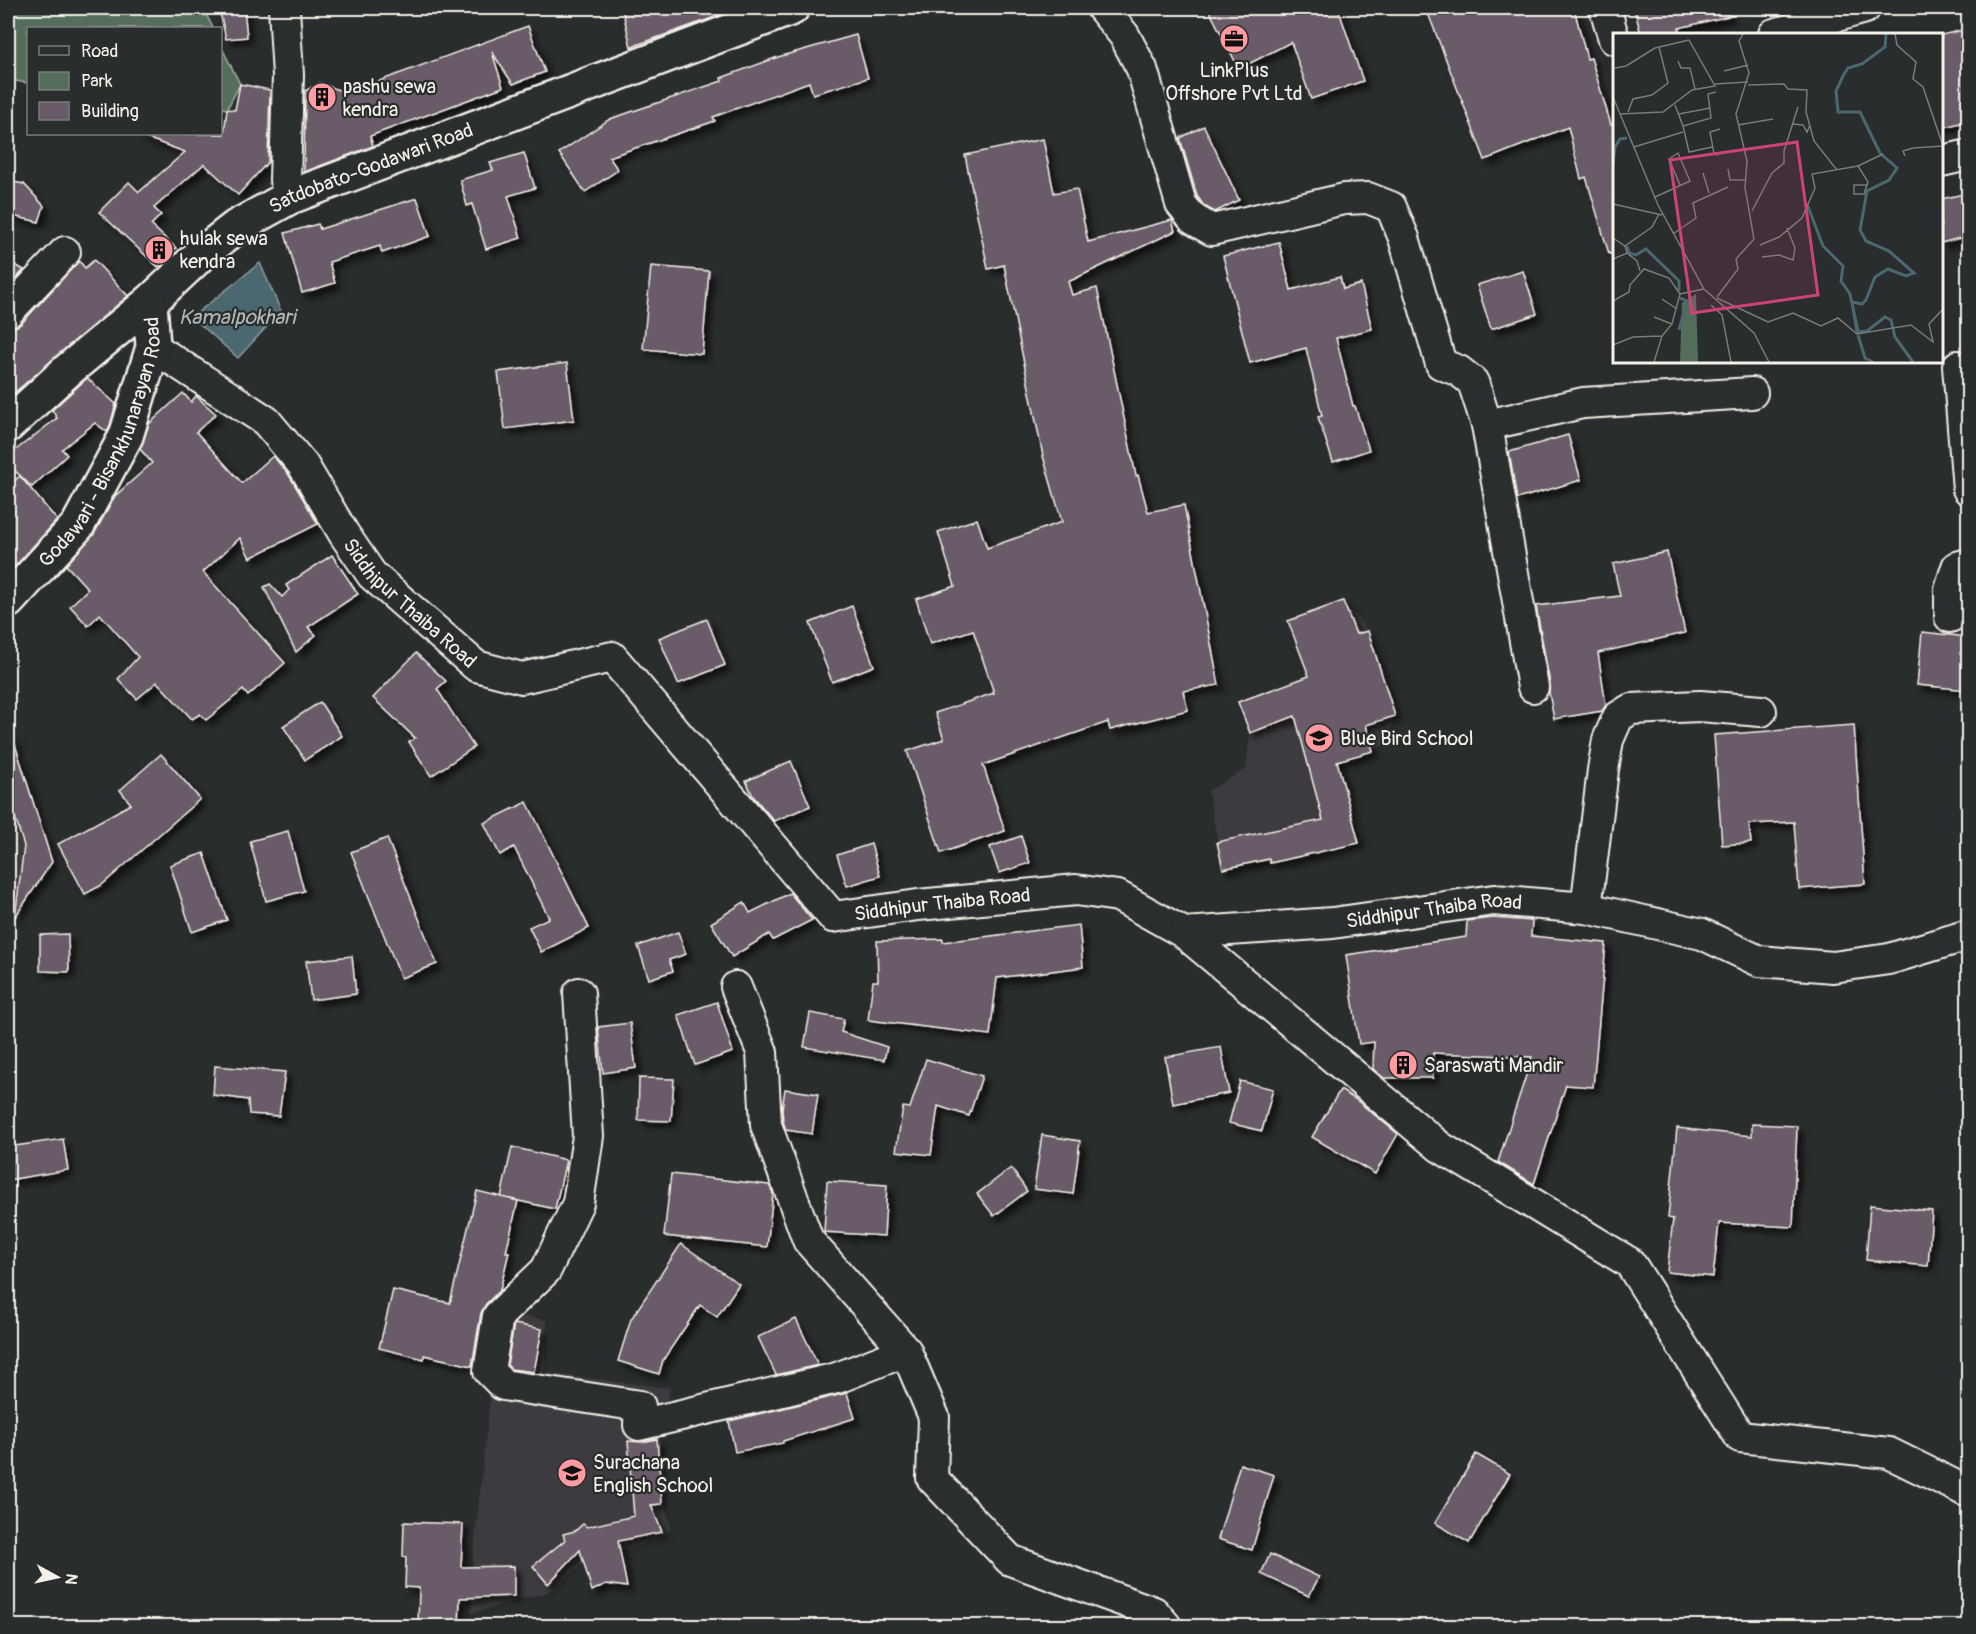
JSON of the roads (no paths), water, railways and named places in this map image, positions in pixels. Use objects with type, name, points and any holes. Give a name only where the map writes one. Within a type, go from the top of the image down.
[{"type":"street","points":[[284,8],[288,75],[285,180],[290,197]]},
{"type":"street","name":"Satdobato-Godawari Road","points":[[8,425],[68,370],[236,226],[290,197],[792,8]]},
{"type":"street","points":[[1102,8],[1124,35],[1142,69],[1181,204],[1193,219],[1212,230],[1344,199],[1368,198],[1391,207],[1404,238],[1441,364],[1459,371],[1473,382],[1487,425],[1533,687]]},
{"type":"street","points":[[1605,8],[1613,36]]},
{"type":"street","points":[[1777,33],[1866,8]]},
{"type":"street","points":[[1943,161],[1968,155]]},
{"type":"street","points":[[8,312],[65,252]]},
{"type":"street","name":"Godawari - Bisankhunarayan Road","points":[[8,601],[78,525],[126,436],[153,347],[150,302]]},
{"type":"street","name":"Siddhipur Thaiba Road","points":[[153,347],[266,421],[303,465],[344,534],[372,575],[476,666],[522,678],[612,657],[833,917],[918,905],[1076,890],[1118,896],[1184,933],[1333,923],[1494,900],[1586,908],[1701,934],[1759,961],[1833,967],[1889,959],[1968,935]]},
{"type":"street","points":[[1958,366],[1968,489]]},
{"type":"street","points":[[1487,425],[1583,403],[1752,393]]},
{"type":"street","points":[[1950,617],[1950,589],[1957,567],[1968,564]]},
{"type":"street","points":[[1586,908],[1608,740],[1618,717],[1631,709],[1700,706],[1761,711]]},
{"type":"street","points":[[1184,933],[1440,1147],[1630,1263],[1740,1437],[1889,1453],[1968,1492]]},
{"type":"street","points":[[736,987],[762,1052],[766,1125],[808,1240],[906,1351],[934,1417],[932,1478],[1010,1560],[1155,1612],[1166,1626]]},
{"type":"street","points":[[579,993],[588,1136],[578,1203],[546,1270],[498,1317],[489,1371],[503,1385],[639,1406],[639,1425],[837,1378],[906,1351]]},
{"type":"water","name":"Kamalpokhari","points":[[260,263],[281,311],[238,358],[192,317]]},
{"type":"place","name":"LinkPlus Offshore Pvt Ltd","points":[[1234,39]]},
{"type":"place","name":"pashu sewa kendra","points":[[322,97]]},
{"type":"place","name":"hulak sewa kendra","points":[[159,250]]},
{"type":"place","name":"Blue Bird School","points":[[1319,738]]},
{"type":"place","name":"Saraswati Mandir","points":[[1403,1065]]},
{"type":"place","name":"Surachana English School","points":[[572,1473]]}]
